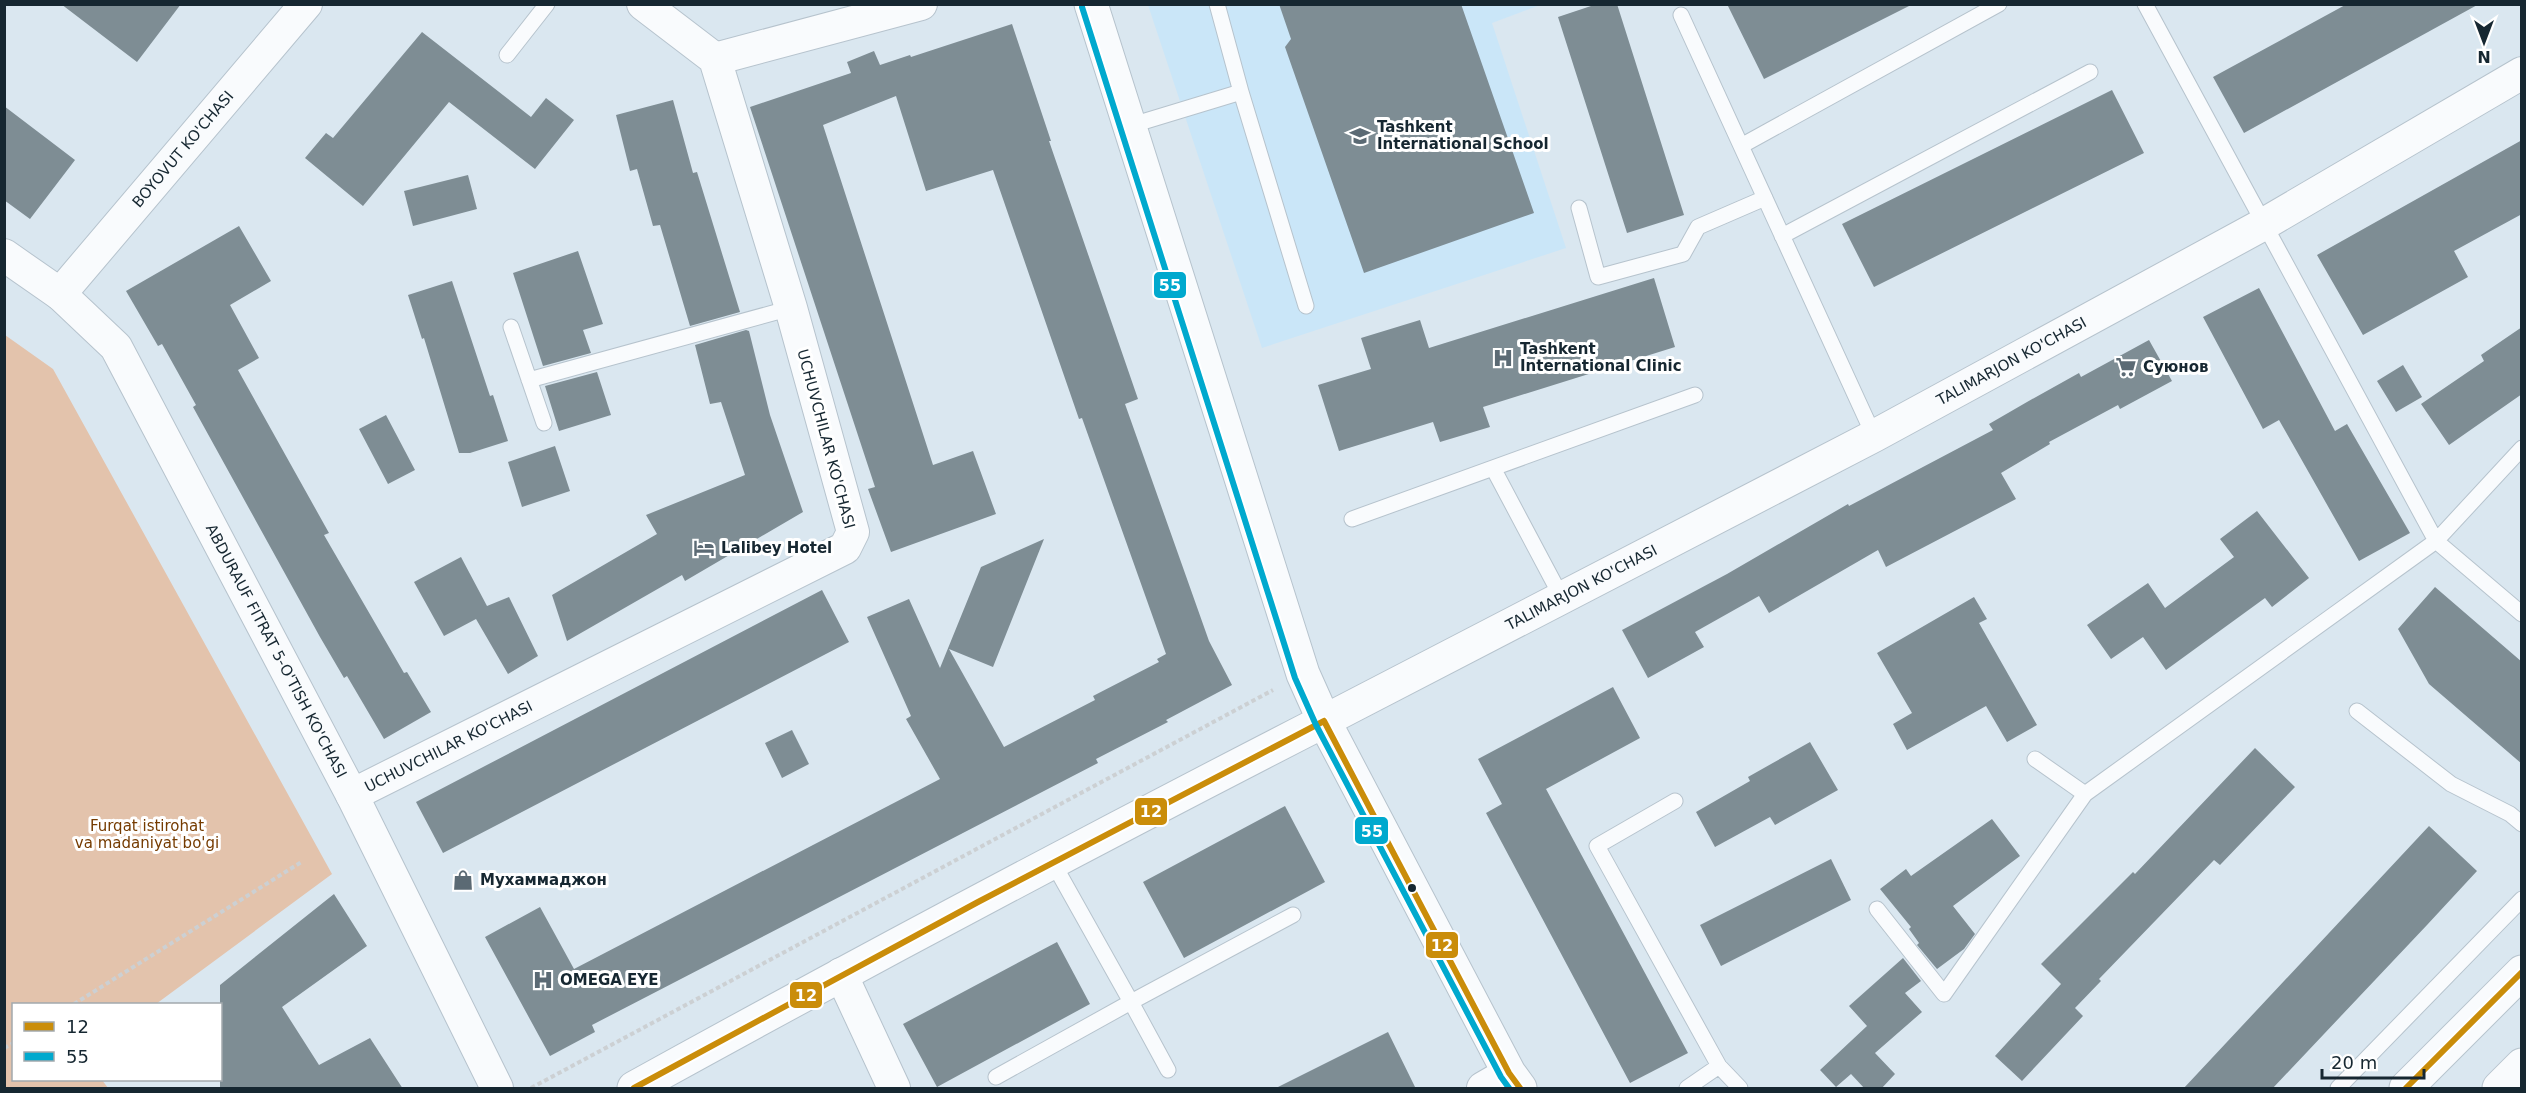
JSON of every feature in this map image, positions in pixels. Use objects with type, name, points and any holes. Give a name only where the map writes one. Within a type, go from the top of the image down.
[{"type":"main road","points":[[1091,4],[1303,674],[1324,721],[1504,1083]]},
{"type":"main road","name":"TALIMARJON KO'CHASI","points":[[634,1089],[841,974],[1052,861],[1324,721]]},
{"type":"main road","points":[[2406,1089],[2518,983]]},
{"type":"main road","points":[[2499,1089],[2522,1065]]},
{"type":"street","points":[[643,4],[715,59],[921,4]]},
{"type":"street","name":"BOYOVUT KO'CHASI","points":[[60,294],[302,6]]},
{"type":"street","name":"UCHUVCHILAR KO'CHASI","points":[[352,795],[845,549],[853,532],[790,308],[715,59]]},
{"type":"street","name":"TALIMARJON KO'CHASI","points":[[1324,721],[1874,436],[2264,224],[2522,73]]},
{"type":"street","name":"ABDURAUF FITRAT 5-O'TISH KO'CHASI","points":[[4,255],[60,294],[116,347],[352,795],[498,1089]]},
{"type":"street","points":[[841,974],[894,1089]]},
{"type":"lane","points":[[507,55],[547,4]]},
{"type":"lane","points":[[1217,4],[1306,306]]},
{"type":"lane","points":[[1741,146],[1999,4]]},
{"type":"lane","points":[[2145,4],[2436,541],[2522,614]]},
{"type":"lane","points":[[1680,15],[1874,436]]},
{"type":"lane","points":[[1782,236],[2090,72]]},
{"type":"lane","points":[[1129,126],[1242,92]]},
{"type":"lane","points":[[1579,208],[1598,277],[1683,254],[1698,227],[1765,198]]},
{"type":"lane","points":[[529,380],[790,308]]},
{"type":"lane","points":[[511,327],[544,423]]},
{"type":"lane","points":[[1352,519],[1695,395]]},
{"type":"lane","points":[[1877,909],[1944,994],[2085,794],[2436,541],[2522,448]]},
{"type":"lane","points":[[1493,468],[1562,598]]},
{"type":"lane","points":[[2357,711],[2451,784],[2510,814],[2522,824]]},
{"type":"lane","points":[[2035,759],[2085,794]]},
{"type":"lane","points":[[1675,801],[1597,846],[1719,1066],[1740,1089]]},
{"type":"lane","points":[[1052,861],[1168,1070]]},
{"type":"lane","points":[[2338,1089],[2522,899]]},
{"type":"lane","points":[[996,1077],[1293,915]]},
{"type":"lane","points":[[1687,1089],[1719,1066]]},
{"type":"path","points":[[531,1089],[1303,674]]},
{"type":"path","points":[[77,1003],[303,861]]},
{"type":"shaded area","name":"Tashkent International School","points":[[1148,5],[1540,5],[1492,23],[1566,248],[1262,348]]},
{"type":"green space","name":"Furqat istirohat va madaniyat bo'gi","points":[[5,335],[53,369],[332,874],[157,1003],[12,1003],[12,1081],[103,1081],[108,1088],[5,1088]]},
{"type":"building","points":[[61,4],[181,4],[137,62]]},
{"type":"building","points":[[1279,4],[1461,4],[1534,213],[1364,273],[1285,47],[1291,39]]},
{"type":"building","points":[[1597,4],[1617,4],[1684,215],[1627,233],[1558,17]]},
{"type":"building","points":[[1727,4],[1913,4],[1764,79]]},
{"type":"building","points":[[2347,4],[2479,4],[2244,133],[2213,77]]},
{"type":"building","points":[[1012,24],[1051,141],[1049,141],[1138,399],[1125,404],[1209,641],[1232,685],[1166,720],[1168,722],[1096,759],[1098,763],[592,1025],[595,1032],[550,1056],[485,937],[540,907],[574,969],[940,779],[906,719],[911,716],[867,617],[909,599],[940,668],[981,567],[1044,539],[993,667],[949,649],[1004,747],[1095,700],[1093,696],[1159,662],[1157,659],[1166,654],[1082,418],[1079,419],[993,170],[926,191],[896,96],[823,125],[933,465],[973,451],[996,514],[891,552],[868,489],[875,487],[750,107],[851,73],[847,62],[874,51],[880,65]]},
{"type":"building","points":[[422,32],[531,117],[546,98],[574,120],[535,169],[449,102],[363,206],[305,158],[326,133],[333,138]]},
{"type":"building","points":[[2112,90],[2144,153],[1874,287],[1842,224]]},
{"type":"building","points":[[673,100],[693,173],[697,172],[740,312],[690,326],[660,225],[653,226],[637,169],[630,171],[616,115]]},
{"type":"building","points":[[4,106],[75,160],[30,219],[4,200]]},
{"type":"building","points":[[2522,140],[2522,214],[2454,251],[2468,277],[2363,335],[2317,255]]},
{"type":"building","points":[[468,175],[477,209],[413,226],[404,191]]},
{"type":"building","points":[[239,226],[271,281],[230,305],[259,358],[238,370],[329,533],[324,535],[404,673],[407,672],[431,712],[384,739],[347,676],[344,678],[320,637],[193,407],[196,405],[162,344],[158,346],[126,291]]},
{"type":"building","points":[[578,251],[603,324],[583,330],[591,353],[543,366],[513,273]]},
{"type":"building","name":"Tashkent International Clinic","points":[[1654,278],[1675,347],[1483,407],[1490,427],[1440,442],[1433,422],[1339,451],[1318,385],[1371,369],[1361,338],[1420,320],[1429,348]]},
{"type":"building","points":[[452,281],[490,396],[493,395],[508,441],[470,453],[459,453],[424,338],[422,339],[408,295]]},
{"type":"building","points":[[2259,288],[2335,431],[2347,424],[2410,533],[2359,561],[2279,420],[2263,429],[2203,317]]},
{"type":"building","points":[[2522,327],[2522,394],[2449,445],[2421,404],[2484,361],[2481,355]]},
{"type":"building","points":[[749,331],[770,415],[803,512],[685,581],[682,575],[567,641],[552,595],[657,534],[646,515],[745,475],[721,402],[710,404],[695,345]]},
{"type":"building","points":[[2149,340],[2172,381],[2120,409],[2118,405],[2049,442],[2050,444],[2001,473],[2016,499],[1886,567],[1878,550],[1769,613],[1759,596],[1695,632],[1704,647],[1648,678],[1622,630],[1727,574],[1848,504],[1849,506],[1993,430],[1989,424],[2079,373],[2081,377]]},
{"type":"building","points":[[2403,365],[2422,397],[2396,412],[2377,381]]},
{"type":"building","points":[[597,372],[611,415],[559,431],[545,386]]},
{"type":"building","points":[[386,415],[415,470],[388,484],[359,429]]},
{"type":"building","points":[[555,446],[570,491],[522,507],[508,462]]},
{"type":"building","points":[[2257,511],[2309,578],[2272,607],[2265,598],[2166,670],[2143,637],[2111,659],[2087,625],[2148,583],[2165,608],[2234,557],[2220,539]]},
{"type":"building","points":[[461,557],[487,606],[509,597],[538,656],[508,674],[476,619],[444,636],[414,582]]},
{"type":"building","points":[[2435,587],[2522,662],[2522,764],[2429,684],[2398,629]]},
{"type":"building","points":[[822,590],[849,642],[443,853],[416,802]]},
{"type":"building","points":[[1974,597],[1987,619],[1979,623],[2037,725],[2007,742],[1986,706],[1907,750],[1893,724],[1912,713],[1877,653]]},
{"type":"building","points":[[1613,687],[1640,738],[1546,789],[1688,1053],[1630,1083],[1486,813],[1502,804],[1478,759]]},
{"type":"building","points":[[792,730],[809,764],[782,778],[765,743]]},
{"type":"building","points":[[1810,742],[1838,790],[1775,825],[1770,817],[1715,847],[1696,812],[1750,781],[1748,777]]},
{"type":"building","points":[[2255,748],[2295,787],[2220,865],[2214,860],[2099,979],[2101,981],[2075,1008],[2083,1016],[2022,1081],[1995,1056],[2061,984],[2041,964],[2133,872],[2135,874]]},
{"type":"building","points":[[1285,806],[1325,882],[1184,958],[1143,882]]},
{"type":"building","points":[[1992,819],[2020,856],[1953,906],[1975,934],[1964,949],[1937,969],[1917,945],[1919,943],[1909,929],[1911,927],[1880,889],[1906,869],[1911,876]]},
{"type":"building","points":[[2429,826],[2477,871],[2427,925],[2272,1089],[2183,1089]]},
{"type":"building","points":[[1831,859],[1851,900],[1721,966],[1700,925]]},
{"type":"building","points":[[334,894],[367,946],[282,1007],[319,1065],[370,1038],[403,1089],[220,1089],[220,1081],[222,1081],[222,1003],[220,1003],[220,985]]},
{"type":"building","points":[[1057,942],[1090,1004],[937,1087],[903,1024]]},
{"type":"building","points":[[1903,958],[1921,981],[1905,993],[1922,1012],[1875,1053],[1895,1074],[1881,1089],[1865,1089],[1851,1074],[1836,1087],[1820,1070],[1867,1026],[1849,1006]]},
{"type":"building","points":[[1388,1032],[1416,1089],[1274,1089]]},
{"type":"transit line","name":"55","points":[[1082,7],[1295,678],[1316,725],[1501,1077],[1509,1088]]},
{"type":"transit line","name":"12","points":[[1324,721],[1509,1073],[1520,1088]]},
{"type":"transit line","name":"12","points":[[634,1088],[978,902],[1324,721]]},
{"type":"transit line","name":"12","points":[[2406,1088],[2522,972]]},
{"type":"place","name":"Tashkent International School","points":[[1360,136]]},
{"type":"place","name":"Tashkent International Clinic","points":[[1503,358]]},
{"type":"place","name":"Суюнов","points":[[2126,367]]},
{"type":"place","name":"Lalibey Hotel","points":[[704,548]]},
{"type":"place","name":"Мухаммаджон","points":[[463,880]]},
{"type":"place","name":"OMEGA EYE","points":[[543,980]]}]
